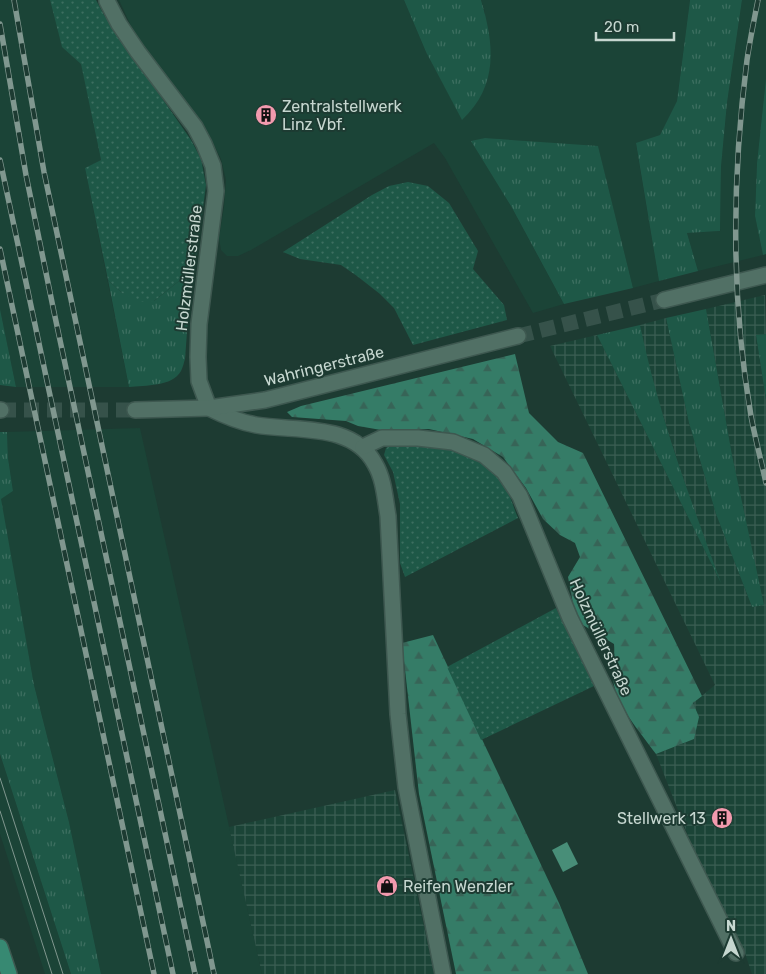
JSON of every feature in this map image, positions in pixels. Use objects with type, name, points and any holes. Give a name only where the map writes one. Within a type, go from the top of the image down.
[{"type":"main road","points":[[0,947],[9,974]]},
{"type":"street","name":"Holzmüllerstraße","points":[[107,1],[119,24],[138,52],[195,127],[213,166],[216,191],[199,324],[198,357],[199,381],[209,408]]},
{"type":"street","points":[[664,300],[766,275]]},
{"type":"street","name":"Wahringerstraße","points":[[135,410],[209,408],[265,400],[518,336]]},
{"type":"street","points":[[209,408],[229,419],[257,425],[343,436],[363,447],[376,464],[384,487],[388,516],[398,714],[406,787],[443,974]]},
{"type":"street","name":"Holzmüllerstraße","points":[[363,447],[382,438],[418,438],[453,442],[484,455],[504,472],[520,496],[570,618],[736,953]]},
{"type":"shaded area","points":[[0,0],[50,0],[62,46],[81,63],[101,160],[85,168],[129,387],[16,387],[0,309]]},
{"type":"shaded area","points":[[119,0],[404,0],[426,52],[462,119],[485,13],[481,0],[690,0],[677,101],[660,135],[636,144],[659,281],[633,288],[598,147],[485,138],[472,142],[511,206],[564,304],[533,313],[445,158],[434,143],[251,250],[238,256],[227,256],[221,250],[219,238],[226,180],[221,159],[205,127],[137,39]]},
{"type":"shaded area","points":[[742,0],[766,0],[766,78],[757,163],[755,216],[763,255],[698,271],[687,233],[720,231],[721,167],[727,103]]},
{"type":"shaded area","points":[[765,295],[766,334],[756,335],[766,400],[766,974],[752,974],[744,950],[696,856],[656,754],[694,739],[693,703],[715,685],[550,346],[597,335],[718,577],[688,493],[649,372],[640,325],[666,318],[689,423],[716,514],[752,607],[763,605],[732,455],[706,309]]},
{"type":"shaded area","points":[[140,428],[262,974],[101,974],[69,822],[34,685],[0,499],[13,491],[8,458],[7,432]]},
{"type":"shaded area","points":[[0,754],[71,974],[45,974],[0,834]]},
{"type":"shaded area","points":[[395,790],[434,974],[262,974],[229,827]]},
{"type":"shaded area","points":[[567,842],[578,864],[563,872],[552,850]]},
{"type":"green space","points":[[50,0],[96,0],[104,15],[191,140],[201,159],[206,185],[196,260],[179,281],[154,301],[140,302],[122,293],[108,280],[85,168],[101,160],[81,64],[62,47]]},
{"type":"green space","points":[[404,0],[481,0],[489,32],[490,63],[488,78],[474,107],[462,120],[426,52]]},
{"type":"green space","points":[[690,0],[742,0],[727,103],[721,167],[720,231],[687,233],[698,271],[659,281],[636,143],[660,135],[677,101]]},
{"type":"green space","points":[[766,78],[766,254],[763,255],[755,216],[757,163]]},
{"type":"green space","points":[[485,138],[598,146],[633,288],[564,304],[511,206],[471,141]]},
{"type":"green space","points":[[408,182],[428,186],[449,203],[478,251],[473,269],[504,305],[507,320],[413,345],[394,308],[357,276],[341,265],[300,259],[283,252],[372,195],[389,186]]},
{"type":"green space","points":[[196,260],[191,278],[185,359],[181,371],[177,376],[165,383],[129,387],[108,280],[122,293],[154,301],[179,281]]},
{"type":"green space","points":[[0,309],[16,387],[0,385]]},
{"type":"green space","points":[[706,309],[732,455],[764,605],[752,607],[716,514],[689,423],[666,318]]},
{"type":"green space","points":[[640,325],[665,423],[721,583],[597,335]]},
{"type":"green space","points":[[766,334],[766,400],[756,335]]},
{"type":"green space","points":[[515,354],[529,413],[558,442],[583,453],[702,696],[693,703],[699,717],[694,739],[656,754],[629,717],[614,686],[614,644],[583,625],[574,609],[568,577],[580,557],[575,543],[560,535],[543,519],[526,488],[503,457],[473,439],[429,429],[381,430],[358,426],[346,421],[292,417],[287,412],[301,406]]},
{"type":"green space","points":[[0,432],[7,432],[8,458],[13,491],[1,499],[34,685],[69,822],[101,974],[71,974],[0,754]]},
{"type":"green space","points":[[395,444],[440,448],[454,451],[480,462],[505,487],[518,518],[405,577],[400,563],[400,504],[393,472],[384,455],[386,448]]},
{"type":"green space","points":[[556,608],[594,686],[481,740],[447,667]]},
{"type":"green space","points":[[433,635],[559,903],[588,974],[456,974],[419,794],[402,643]]},
{"type":"tunnel","points":[[518,336],[664,300]]},
{"type":"tunnel","points":[[1,410],[135,410]]},
{"type":"tram line","points":[[0,778],[63,974]]},
{"type":"tram line","points":[[0,811],[52,974]]},
{"type":"railway","points":[[14,0],[44,172],[214,974]]},
{"type":"railway","points":[[758,0],[747,60],[742,104],[736,193],[736,238],[737,283],[744,372],[766,483]]},
{"type":"railway","points":[[0,24],[26,175],[54,312],[195,974]]},
{"type":"railway","points":[[0,160],[173,974]]},
{"type":"railway","points":[[0,249],[154,974]]},
{"type":"place","name":"Zentralstellwerk Linz Vbf.","points":[[266,115]]},
{"type":"place","name":"Stellwerk 13","points":[[722,818]]},
{"type":"place","name":"Reifen Wenzler","points":[[387,886]]}]
